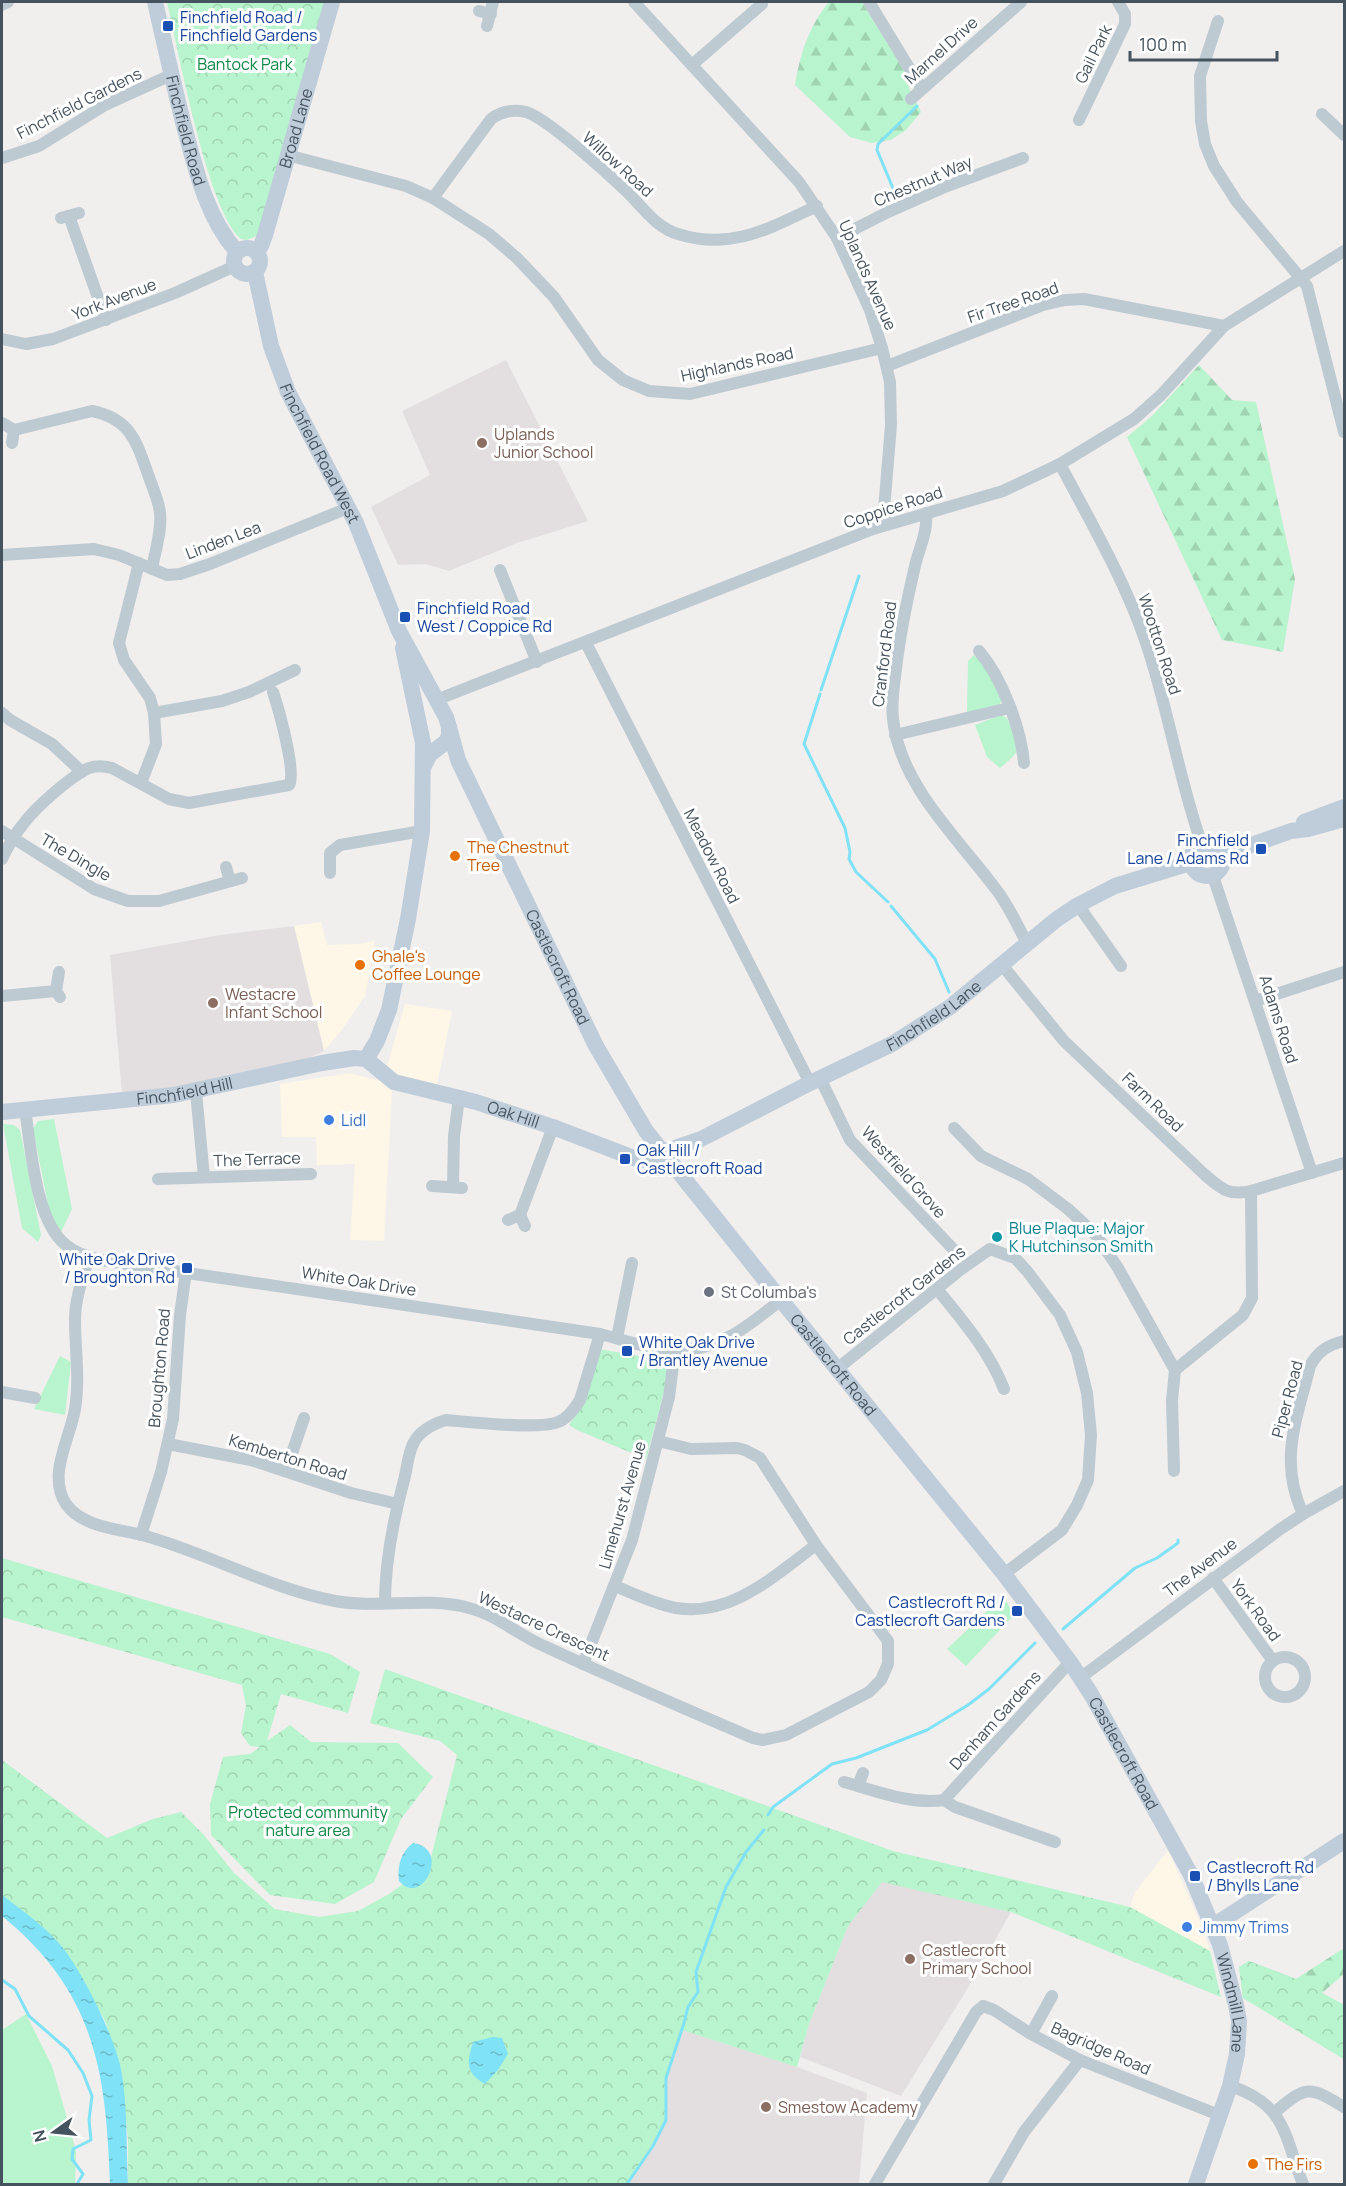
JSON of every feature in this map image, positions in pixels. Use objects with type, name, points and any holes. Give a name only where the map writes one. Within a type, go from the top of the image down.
[{"type":"street","points":[[2,5],[8,2]]},
{"type":"street","name":"Finchfield Road","points":[[155,2],[171,75],[202,187],[236,259]]},
{"type":"street","name":"Broad Lane","points":[[256,251],[261,246],[265,235],[332,2]]},
{"type":"street","name":"Uplands Avenue","points":[[634,2],[799,182],[837,238],[870,310],[887,366],[892,401],[884,510],[887,524]]},
{"type":"street","points":[[869,2],[922,89]]},
{"type":"street","name":"Marnel Drive","points":[[911,99],[1021,2]]},
{"type":"street","name":"Gail Park","points":[[1079,120],[1125,24],[1125,14],[1118,2]]},
{"type":"street","points":[[693,64],[762,4]]},
{"type":"street","points":[[1218,21],[1200,76],[1201,121],[1206,144],[1214,166],[1237,202],[1307,286],[1344,432]]},
{"type":"street","name":"Finchfield Gardens","points":[[2,158],[39,146],[105,105],[171,75]]},
{"type":"street","name":"Willow Road","points":[[433,198],[491,119],[504,111],[511,110],[528,112],[539,119],[626,191],[656,223],[676,234],[706,240],[738,238],[752,235],[817,206]]},
{"type":"street","points":[[1322,114],[1344,135]]},
{"type":"street","name":"Highlands Road","points":[[287,155],[380,178],[433,198],[489,234],[517,258],[554,297],[598,360],[623,380],[649,391],[690,394],[882,348]]},
{"type":"street","name":"Chestnut Way","points":[[837,238],[916,199],[1023,158]]},
{"type":"street","points":[[70,216],[106,320]]},
{"type":"street","points":[[248,248],[256,251],[260,262],[255,272],[243,274],[236,259],[248,248]]},
{"type":"street","name":"Coppice Road","points":[[443,702],[537,662],[887,524],[1003,491],[1060,464],[1134,419],[1161,395],[1224,326],[1344,251]]},
{"type":"street","name":"York Avenue","points":[[2,339],[33,344],[53,339],[198,284],[236,259]]},
{"type":"street","name":"Finchfield Road West","points":[[255,272],[268,335],[288,392],[348,508],[370,557],[399,631],[416,713],[432,747]]},
{"type":"street","name":"Fir Tree Road","points":[[887,366],[1043,305],[1065,300],[1084,299],[1224,326]]},
{"type":"street","points":[[2,423],[14,430],[92,411],[103,413],[120,422],[135,438],[160,512],[160,525],[152,569]]},
{"type":"street","points":[[12,443],[14,430]]},
{"type":"street","name":"Wootton Road","points":[[1060,464],[1132,606],[1155,672],[1180,776],[1202,844]]},
{"type":"street","name":"Linden Lea","points":[[2,555],[94,549],[104,550],[167,575],[190,572],[348,508]]},
{"type":"street","name":"Cranford Road","points":[[926,513],[926,528],[916,560],[901,627],[893,695],[892,716],[895,735],[929,806],[997,890],[1027,943]]},
{"type":"street","points":[[139,563],[119,643],[124,660],[150,698],[154,713],[156,744],[141,783]]},
{"type":"street","points":[[500,570],[537,662]]},
{"type":"street","name":"Finchfield Road West","points":[[399,631],[443,702],[449,727]]},
{"type":"street","name":"Meadow Road","points":[[586,643],[740,949],[815,1080]]},
{"type":"street","points":[[979,651],[988,662],[1010,708],[1023,744],[1024,763]]},
{"type":"street","points":[[154,713],[222,701],[249,692],[295,670]]},
{"type":"street","points":[[2,859],[31,814],[82,772],[93,767],[106,766],[169,799],[189,802],[289,785],[292,778],[285,736],[273,692]]},
{"type":"street","points":[[416,713],[419,704],[425,700],[443,702]]},
{"type":"street","points":[[895,735],[1010,708]]},
{"type":"street","points":[[2,713],[52,744],[82,772]]},
{"type":"street","points":[[432,747],[446,742],[449,727]]},
{"type":"street","points":[[449,727],[458,760]]},
{"type":"street","points":[[432,747],[458,760]]},
{"type":"street","points":[[366,1059],[377,1041],[389,1010],[408,919],[422,831],[423,768],[432,747]]},
{"type":"street","name":"Castlecroft Road","points":[[458,760],[596,1046],[631,1107],[663,1152],[781,1300],[1004,1574],[1070,1662],[1173,1839],[1213,1926]]},
{"type":"street","points":[[1291,831],[1307,820],[1344,807]]},
{"type":"street","points":[[1223,855],[1291,831],[1308,829],[1344,819]]},
{"type":"street","name":"The Dingle","points":[[2,831],[94,889],[128,901],[159,901],[236,879],[226,867]]},
{"type":"street","points":[[330,873],[330,853],[340,845],[422,831]]},
{"type":"street","points":[[1202,844],[1214,846],[1223,855],[1220,870],[1213,876],[1199,875],[1190,863],[1193,852],[1202,844]]},
{"type":"street","name":"Finchfield Lane","points":[[663,1152],[701,1139],[815,1080],[892,1044],[950,1007],[1078,904],[1115,886],[1190,863]]},
{"type":"street","name":"Adams Road","points":[[1213,876],[1312,1173]]},
{"type":"street","points":[[1078,904],[1121,966]]},
{"type":"street","name":"Farm Road","points":[[1002,965],[1064,1041],[1205,1175],[1228,1192],[1237,1194],[1251,1191],[1344,1163]]},
{"type":"street","points":[[2,996],[58,994],[59,972]]},
{"type":"street","points":[[1255,1001],[1344,972]]},
{"type":"street","name":"Finchfield Hill","points":[[2,1112],[130,1101],[196,1092],[322,1063],[354,1058],[366,1059]]},
{"type":"street","name":"Oak Hill","points":[[366,1059],[393,1082],[459,1098],[553,1127],[639,1160],[651,1160],[663,1152]]},
{"type":"street","name":"Westfield Grove","points":[[815,1080],[850,1140],[956,1251]]},
{"type":"street","name":"The Terrace","points":[[196,1092],[204,1177]]},
{"type":"street","points":[[432,1186],[458,1187],[454,1136],[459,1098]]},
{"type":"street","name":"White Oak Drive","points":[[25,1109],[39,1195],[45,1217],[51,1230],[67,1246],[88,1257],[600,1334],[651,1347],[675,1350],[699,1348],[721,1341],[751,1324],[781,1300]]},
{"type":"street","points":[[517,1220],[553,1127]]},
{"type":"street","points":[[954,1128],[976,1153],[1043,1188],[1096,1235],[1118,1268],[1175,1370],[1172,1400],[1174,1471]]},
{"type":"street","name":"The Terrace","points":[[158,1179],[311,1174]]},
{"type":"street","points":[[1175,1370],[1243,1316],[1251,1298],[1251,1191]]},
{"type":"street","name":"Castlecroft Gardens","points":[[837,1369],[990,1249],[1015,1258],[1027,1271],[1060,1315],[1077,1352],[1084,1382],[1091,1435],[1088,1480],[1062,1530],[1004,1574]]},
{"type":"street","name":"Westacre Crescent","points":[[88,1257],[77,1303],[77,1393],[73,1421],[58,1473],[59,1489],[66,1505],[78,1516],[97,1524],[178,1546],[284,1587],[336,1601],[442,1604],[469,1608],[486,1614],[540,1645],[753,1738],[763,1740],[786,1735],[869,1692],[881,1680],[888,1664],[888,1641],[816,1545],[760,1458],[737,1448],[691,1449],[658,1441]]},
{"type":"street","points":[[617,1338],[632,1263]]},
{"type":"street","name":"Broughton Road","points":[[141,1535],[168,1444],[176,1394],[178,1328],[186,1272]]},
{"type":"street","points":[[937,1289],[984,1348],[997,1370],[1004,1389]]},
{"type":"street","points":[[385,1604],[386,1560],[413,1443],[424,1431],[446,1420],[538,1425],[558,1422],[566,1417],[580,1400],[600,1334]]},
{"type":"street","name":"Piper Road","points":[[1303,1514],[1290,1471],[1290,1444],[1310,1366],[1321,1351],[1342,1341]]},
{"type":"street","name":"Limehurst Avenue","points":[[583,1664],[632,1540],[669,1397],[675,1350]]},
{"type":"street","points":[[2,1392],[35,1398]]},
{"type":"street","points":[[286,1471],[304,1418]]},
{"type":"street","name":"Kemberton Road","points":[[168,1444],[251,1460],[351,1493],[398,1504]]},
{"type":"street","name":"The Avenue","points":[[1080,1678],[1303,1514],[1344,1491]]},
{"type":"street","points":[[615,1587],[674,1607],[687,1609],[718,1606],[748,1594],[816,1545]]},
{"type":"street","name":"York Road","points":[[1213,1578],[1273,1661]]},
{"type":"street","name":"Denham Gardens","points":[[944,1800],[1070,1662]]},
{"type":"street","points":[[858,1786],[863,1773]]},
{"type":"street","points":[[844,1782],[886,1794],[929,1802],[944,1800],[955,1808],[1049,1836]]},
{"type":"street","points":[[1213,1926],[1344,1841]]},
{"type":"street","name":"Windmill Lane","points":[[1196,2184],[1230,2086],[1238,2054],[1239,2039],[1235,1998],[1213,1926]]},
{"type":"street","points":[[1031,2034],[1052,1996]]},
{"type":"street","name":"Bagridge Road","points":[[875,2184],[976,2012],[983,2006],[994,2010],[1031,2034],[1080,2060],[1219,2115]]},
{"type":"street","points":[[994,2184],[1024,2132],[1080,2060]]},
{"type":"street","points":[[1230,2086],[1259,2098],[1275,2112],[1303,2184]]},
{"type":"street","points":[[1275,2112],[1302,2091],[1324,2094],[1344,2107]]},
{"type":"shaded area","name":"Uplands Junior School","points":[[506,360],[588,521],[517,543],[449,571],[426,564],[398,565],[371,507],[430,475],[402,411]]},
{"type":"shaded area","points":[[321,922],[327,945],[375,941],[365,996],[324,1051],[294,926]]},
{"type":"shaded area","name":"Westacre Infant School","points":[[294,926],[324,1051],[304,1060],[194,1087],[122,1095],[110,955],[220,935]]},
{"type":"shaded area","points":[[405,1004],[452,1011],[437,1085],[396,1075],[386,1070]]},
{"type":"shaded area","points":[[350,1073],[387,1083],[392,1091],[384,1241],[350,1240],[355,1164],[317,1165],[316,1137],[282,1137],[280,1084]]},
{"type":"shaded area","points":[[1168,1850],[1200,1922],[1210,1951],[1130,1907],[1135,1892]]},
{"type":"shaded area","name":"Castlecroft Primary School","points":[[882,1881],[1011,1912],[966,1991],[901,2096],[800,2057],[809,2024],[848,1926]]},
{"type":"shaded area","name":"Smestow Academy","points":[[682,2030],[797,2067],[867,2093],[859,2184],[627,2184],[653,2146],[666,2120],[666,2078]]},
{"type":"green space","name":"Bantock Park","points":[[167,2],[328,2],[259,235],[247,240],[241,239],[229,223],[206,165]]},
{"type":"green space","points":[[829,2],[862,2],[908,77],[911,92],[921,112],[906,130],[891,140],[872,143],[850,137],[795,85],[806,41]]},
{"type":"green space","points":[[1199,365],[1232,400],[1256,402],[1295,579],[1283,652],[1222,640],[1127,437],[1152,416]]},
{"type":"green space","points":[[974,655],[985,666],[1002,701],[998,706],[967,712],[968,661]]},
{"type":"green space","points":[[1001,715],[1007,718],[1018,746],[1014,755],[1000,768],[987,757],[975,725]]},
{"type":"green space","points":[[54,1119],[72,1209],[60,1234],[50,1214],[33,1129],[38,1121]]},
{"type":"green space","points":[[3,1124],[14,1125],[20,1130],[41,1235],[38,1242],[22,1228]]},
{"type":"green space","points":[[599,1349],[672,1362],[646,1459],[569,1425],[582,1406]]},
{"type":"green space","points":[[60,1356],[71,1362],[65,1415],[34,1409]]},
{"type":"green space","name":"Protected community nature area","points":[[2,1558],[330,1654],[360,1672],[348,1713],[281,1694],[267,1741],[290,1725],[311,1742],[398,1743],[433,1777],[401,1819],[374,1882],[335,1904],[270,1895],[211,1835],[210,1804],[223,1757],[250,1754],[260,1747],[250,1746],[241,1733],[246,1706],[242,1685],[2,1617]]},
{"type":"green space","points":[[1003,1596],[1014,1615],[966,1666],[947,1649]]},
{"type":"green space","points":[[385,1669],[893,1851],[1130,1907],[1210,1951],[1221,1997],[1011,1912],[882,1882],[848,1926],[809,2024],[797,2067],[682,2030],[666,2078],[666,2120],[653,2146],[627,2184],[128,2184],[128,2140],[121,2069],[105,2021],[59,1943],[2,1895],[2,1760],[107,1838],[153,1819],[181,1812],[204,1835],[234,1873],[275,1909],[319,1917],[358,1911],[389,1894],[429,1865],[457,1755],[440,1741],[370,1723]]},
{"type":"green space","points":[[1344,1948],[1344,1974],[1322,1993],[1344,2005],[1344,2059],[1243,1998],[1239,1967],[1249,1961],[1296,1979]]},
{"type":"green space","points":[[1249,1961],[1296,1979],[1344,2005],[1344,2059],[1243,1998],[1239,1967]]},
{"type":"green space","points":[[26,2014],[52,2066],[67,2118],[76,2151],[75,2184],[2,2184],[2,2030]]},
{"type":"water","points":[[413,1843],[423,1846],[429,1852],[432,1860],[424,1883],[411,1888],[399,1881],[399,1870],[403,1855]]},
{"type":"water","points":[[2,1895],[58,1942],[77,1968],[104,2021],[121,2069],[126,2112],[128,2184],[110,2184],[105,2105],[99,2070],[76,2004],[58,1974],[33,1945],[2,1916]]},
{"type":"water","points":[[493,2037],[502,2038],[508,2054],[485,2084],[478,2080],[471,2071],[470,2055],[473,2042]]},
{"type":"waterway","points":[[897,198],[877,150],[878,144],[917,106]]},
{"type":"waterway","points":[[821,690],[859,576]]},
{"type":"waterway","points":[[820,694],[804,744],[845,828],[850,852],[849,859],[856,872],[888,902]]},
{"type":"waterway","points":[[891,906],[935,959],[949,992]]},
{"type":"waterway","points":[[1063,1629],[1135,1568],[1157,1558],[1178,1543],[1178,1540]]},
{"type":"waterway","points":[[768,1815],[773,1807],[832,1764],[856,1758],[927,1730],[968,1705],[989,1689],[1035,1643]]},
{"type":"waterway","points":[[627,2184],[653,2146],[666,2120],[666,2078],[688,2007],[698,1992],[696,1972],[726,1887],[746,1852],[764,1830]]},
{"type":"waterway","points":[[2,1980],[15,1989],[29,2016],[68,2050],[83,2073],[92,2096],[89,2120],[91,2140],[73,2149],[72,2159],[83,2174],[77,2184]]},
{"type":"place","name":"Finchfield Road / Finchfield Gardens","points":[[168,26]]},
{"type":"place","name":"Uplands Junior School","points":[[482,443]]},
{"type":"place","name":"Finchfield Road West / Coppice Rd","points":[[405,617]]},
{"type":"place","name":"Finchfield Lane / Adams Rd","points":[[1261,849]]},
{"type":"place","name":"The Chestnut Tree","points":[[455,856]]},
{"type":"place","name":"Ghale's Coffee Lounge","points":[[360,965]]},
{"type":"place","name":"Westacre Infant School","points":[[213,1003]]},
{"type":"place","name":"Lidl","points":[[329,1120]]},
{"type":"place","name":"Oak Hill / Castlecroft Road","points":[[625,1159]]},
{"type":"place","name":"Blue Plaque: Major K Hutchinson Smith","points":[[997,1237]]},
{"type":"place","name":"White Oak Drive / Broughton Rd","points":[[187,1268]]},
{"type":"place","name":"St Columba's","points":[[709,1292]]},
{"type":"place","name":"White Oak Drive / Brantley Avenue","points":[[627,1351]]},
{"type":"place","name":"Castlecroft Rd / Castlecroft Gardens","points":[[1017,1611]]},
{"type":"place","name":"Castlecroft Rd / Bhylls Lane","points":[[1195,1876]]},
{"type":"place","name":"Jimmy Trims","points":[[1187,1927]]},
{"type":"place","name":"Castlecroft Primary School","points":[[910,1959]]},
{"type":"place","name":"Smestow Academy","points":[[766,2107]]},
{"type":"place","name":"The Firs","points":[[1253,2164]]}]
